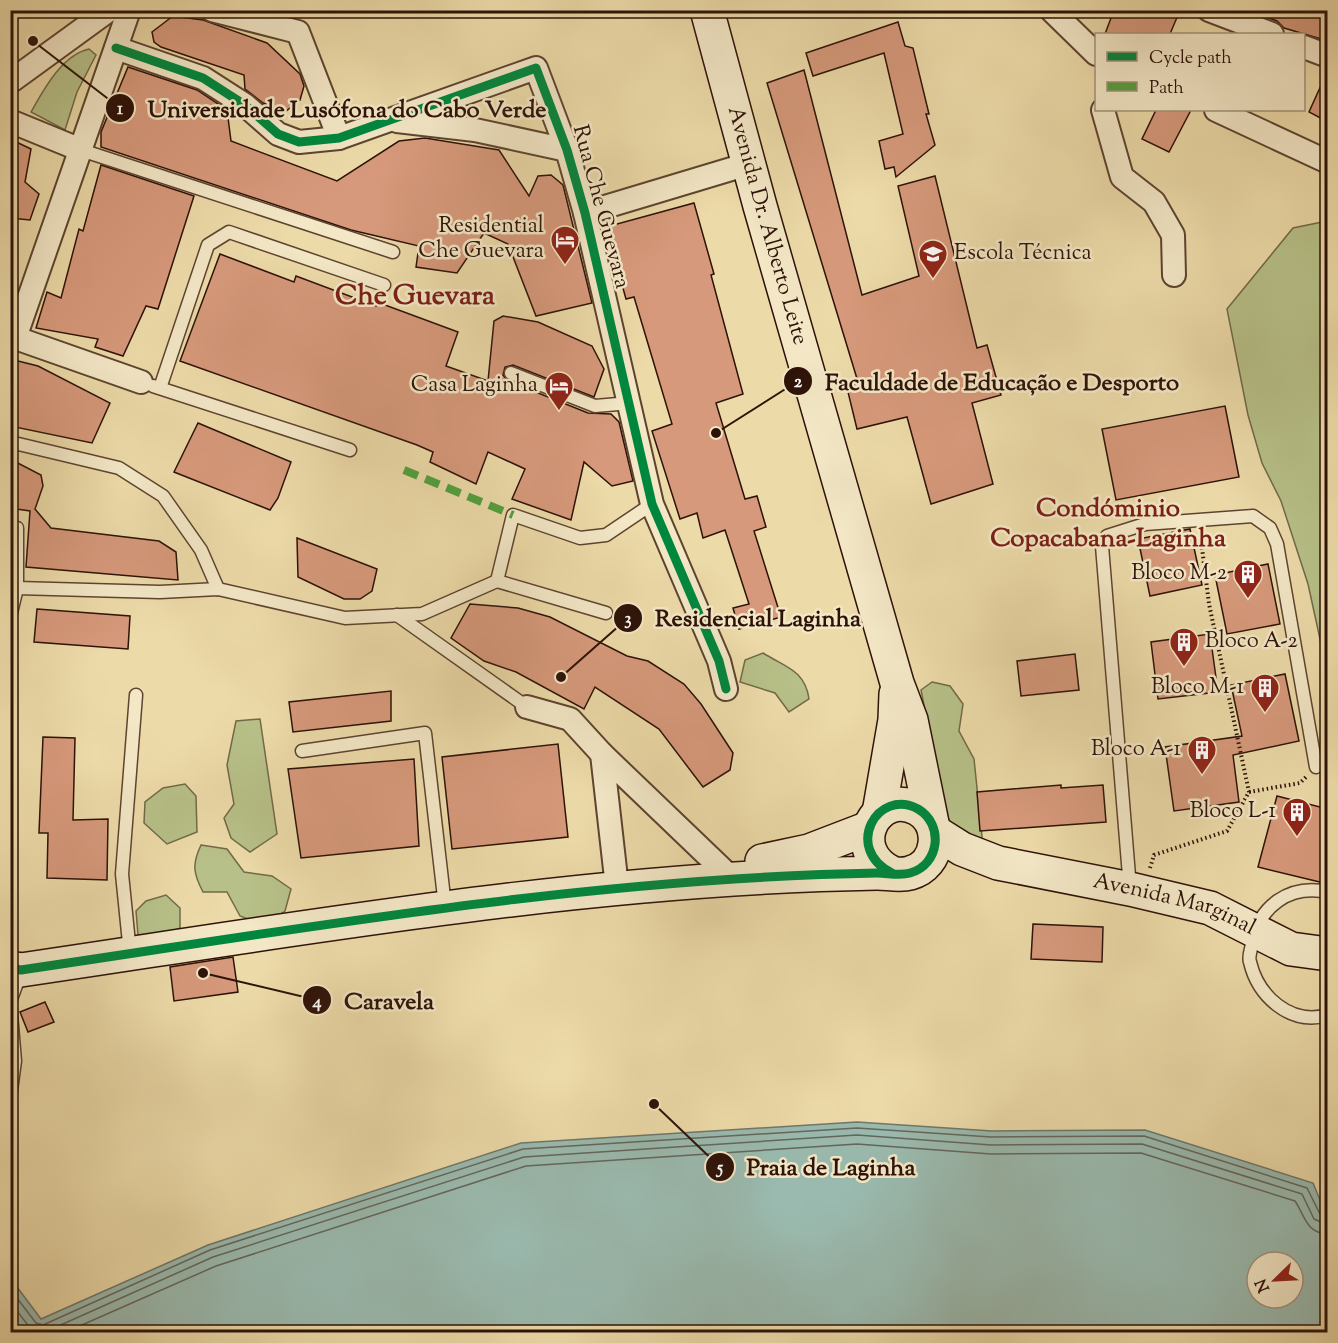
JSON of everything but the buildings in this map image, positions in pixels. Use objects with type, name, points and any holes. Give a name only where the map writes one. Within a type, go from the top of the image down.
[{"type":"street","points":[[10,82],[110,10]]},
{"type":"street","points":[[129,10],[13,337],[150,385]]},
{"type":"street","points":[[212,10],[298,32],[339,138]]},
{"type":"street","name":"Avenida Dr. Alberto Leite","points":[[707,10],[748,164],[897,683],[910,720],[933,828]]},
{"type":"street","points":[[1051,10],[1095,57]]},
{"type":"street","points":[[1209,10],[1269,33]]},
{"type":"street","points":[[1305,47],[1328,56]]},
{"type":"street","name":"Rua Che Guevara","points":[[116,48],[203,78],[245,105],[278,134],[299,142],[339,138],[536,68],[567,150],[585,213],[652,504],[719,661],[726,689]]},
{"type":"street","points":[[1104,111],[1122,177],[1154,202],[1173,235],[1174,275]]},
{"type":"street","points":[[1217,111],[1328,162]]},
{"type":"street","points":[[10,121],[81,150]]},
{"type":"street","points":[[389,121],[475,130],[567,150]]},
{"type":"street","points":[[585,213],[748,164]]},
{"type":"street","name":"Avenida Dr. Alberto Leite","points":[[874,821],[895,720],[897,683]]},
{"type":"street","points":[[527,707],[570,719],[713,875]]},
{"type":"street","points":[[602,754],[617,887]]},
{"type":"street","points":[[16,969],[130,954],[354,919],[713,875],[809,851],[874,821],[897,805],[917,809],[933,828],[933,853],[928,862],[901,873],[874,860],[867,839],[874,821]]},
{"type":"street","name":"Avenida Marginal","points":[[933,828],[978,857],[1015,868],[1130,889],[1210,908],[1292,950],[1328,954]]},
{"type":"street","name":"Avenida Marginal","points":[[713,875],[901,873],[1015,868]]},
{"type":"lane","points":[[262,23],[292,10]]},
{"type":"lane","points":[[81,150],[393,252]]},
{"type":"lane","points":[[350,450],[150,385],[208,245],[229,232],[384,285]]},
{"type":"lane","points":[[511,373],[595,406],[630,403]]},
{"type":"lane","points":[[10,442],[119,468],[163,496],[201,550],[218,589]]},
{"type":"lane","points":[[498,581],[513,515],[580,538],[606,535],[652,504]]},
{"type":"lane","points":[[1130,889],[1102,546],[1107,536],[1145,524],[1253,516],[1270,528],[1277,544],[1316,767]]},
{"type":"lane","points":[[10,527],[17,528],[16,588],[10,617]]},
{"type":"lane","points":[[16,588],[160,592],[218,589],[345,618],[422,614],[498,581],[606,613]]},
{"type":"lane","points":[[397,615],[527,707]]},
{"type":"lane","points":[[130,954],[122,874],[135,695]]},
{"type":"lane","points":[[302,751],[425,733],[446,908]]},
{"type":"lane","points":[[1328,892],[1313,889],[1290,893],[1270,905],[1254,932],[1249,960],[1264,995],[1281,1009],[1302,1016],[1328,1015]]},
{"type":"lane","points":[[10,1098],[13,1063],[11,1002],[16,969]]},
{"type":"path","points":[[1154,855],[1227,831],[1249,792],[1209,604],[1201,540]]},
{"type":"path","points":[[1249,792],[1300,783],[1316,767]]},
{"type":"green space","points":[[89,49],[96,55],[77,92],[65,130],[31,112],[62,66],[79,52]]},
{"type":"green space","points":[[1328,221],[1327,671],[1308,584],[1281,501],[1262,463],[1248,415],[1227,309],[1293,228]]},
{"type":"green space","points":[[763,653],[798,675],[807,689],[809,699],[789,712],[775,693],[740,682],[745,660]]},
{"type":"green space","points":[[932,682],[950,686],[963,704],[959,731],[974,759],[983,846],[948,829],[921,690]]},
{"type":"green space","points":[[260,719],[277,834],[250,852],[231,838],[224,818],[234,804],[227,765],[236,721]]},
{"type":"green space","points":[[185,784],[196,796],[197,832],[167,844],[144,823],[145,802],[163,788]]},
{"type":"green space","points":[[201,845],[227,849],[244,872],[272,876],[291,889],[285,911],[264,925],[240,916],[227,892],[203,892],[195,868]]},
{"type":"green space","points":[[166,895],[180,908],[180,928],[159,938],[138,935],[136,911],[146,901]]},
{"type":"water","points":[[857,1122],[992,1131],[1145,1130],[1313,1183],[1327,1217],[1327,1332],[11,1332],[11,1279],[41,1319],[208,1245],[521,1143]]},
{"type":"marked path","points":[[404,470],[513,515]]},
{"type":"cycle path","points":[[116,48],[203,78],[245,105],[278,134],[299,142],[339,138],[536,68],[567,150],[585,213],[652,504],[719,661],[726,689]]},
{"type":"cycle path","points":[[10,968],[21,970],[341,922],[555,895],[662,884],[769,877],[906,874],[920,869],[928,862],[933,853],[935,834],[926,816],[918,809],[903,804],[890,806],[879,813],[871,824],[868,836],[870,850],[877,862],[892,873]]},
{"type":"place","name":"Universidade Lusófona do Cabo Verde","points":[[33,41]]},
{"type":"place","name":"Residential Che Guevara","points":[[565,266]]},
{"type":"place","name":"Escola Técnica","points":[[933,280]]},
{"type":"place","name":"Casa Laginha","points":[[559,412]]},
{"type":"place","name":"Faculdade de Educação e Desporto","points":[[716,433]]},
{"type":"place","name":"Bloco M-2","points":[[1248,600]]},
{"type":"place","name":"Bloco A-2","points":[[1184,668]]},
{"type":"place","name":"Residencial Laginha","points":[[561,677]]},
{"type":"place","name":"Bloco M-1","points":[[1265,714]]},
{"type":"place","name":"Bloco A-1","points":[[1202,776]]},
{"type":"place","name":"Bloco L-1","points":[[1297,838]]},
{"type":"place","name":"Caravela","points":[[203,973]]},
{"type":"place","name":"Praia de Laginha","points":[[654,1104]]},
{"type":"district","name":"Che Guevara","points":[[415,297]]},
{"type":"district","name":"Condóminio Copacabana-Laginha","points":[[1108,524]]}]
